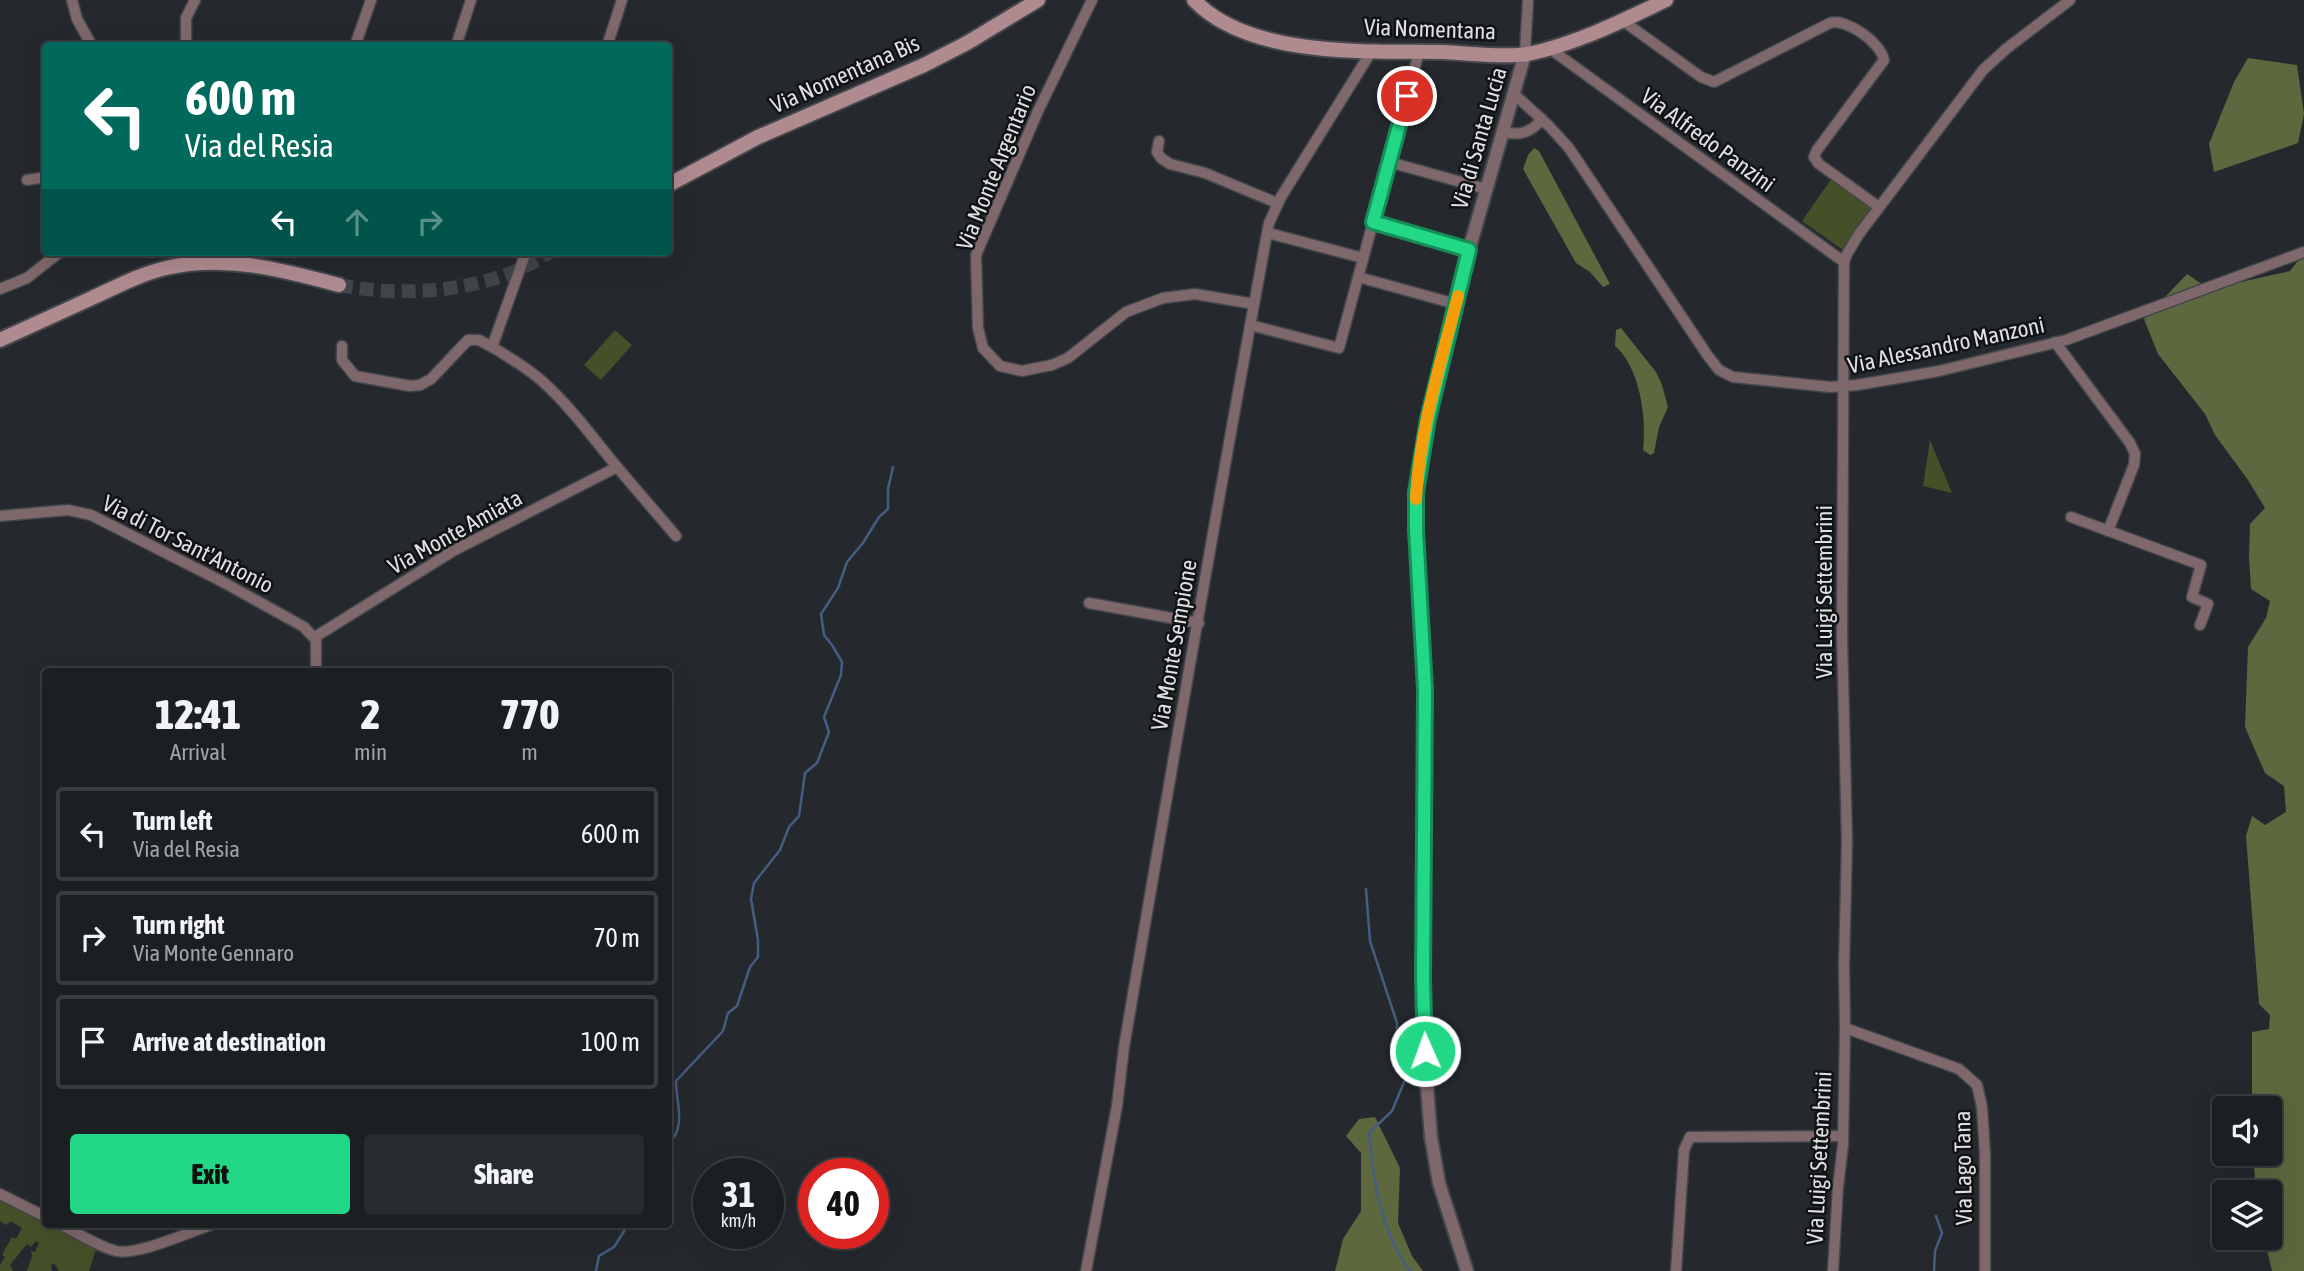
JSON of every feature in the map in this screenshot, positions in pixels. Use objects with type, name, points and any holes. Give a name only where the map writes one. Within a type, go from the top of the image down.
[{"type":"main road","name":"Via Nomentana Bis","points":[[672,183],[758,137],[924,65],[967,43],[1038,0]]},
{"type":"main road","name":"Via Nomentana","points":[[1190,1],[1217,20],[1255,37],[1371,52],[1525,54],[1623,21],[1666,0]]},
{"type":"main road","points":[[0,340],[124,283],[168,267],[210,263],[243,264],[282,270],[339,285]]},
{"type":"street","points":[[72,0],[77,19],[90,42]]},
{"type":"street","points":[[186,42],[186,18],[195,0]]},
{"type":"street","points":[[356,42],[371,0]]},
{"type":"street","points":[[457,42],[471,0]]},
{"type":"street","points":[[608,42],[622,0]]},
{"type":"street","name":"Via Monte Argentario","points":[[1092,0],[1038,111],[976,254],[978,325],[982,346],[1000,366],[1021,371],[1052,365],[1068,358],[1126,312],[1163,298],[1195,293],[1254,304]]},
{"type":"street","points":[[1525,54],[1528,0]]},
{"type":"street","name":"Via Luigi Settembrini","points":[[1833,1271],[1843,1136],[1845,1028],[1847,842],[1842,634],[1844,262],[1850,248],[1879,207],[1983,70],[2070,0]]},
{"type":"street","points":[[1623,21],[1701,77],[1714,82],[1830,23],[1842,21],[1854,28],[1880,49],[1884,60],[1817,150],[1814,158],[1879,207]]},
{"type":"street","name":"Via Alfredo Panzini","points":[[1549,48],[1844,262]]},
{"type":"street","name":"Via Monte Sempione","points":[[1086,1271],[1117,1106],[1124,1047],[1199,623],[1218,500],[1268,233],[1277,203],[1371,52]]},
{"type":"street","points":[[1250,325],[1339,348],[1419,52]]},
{"type":"street","name":"Via di Santa Lucia","points":[[1467,1271],[1441,1194],[1429,1118],[1423,979],[1425,689],[1416,492],[1421,452],[1469,250],[1525,54]]},
{"type":"street","name":"Via Alessandro Manzoni","points":[[1513,93],[1542,119],[1576,157],[1707,356],[1719,370],[1730,376],[1821,387],[1843,387],[1939,371],[2055,342],[2132,317],[2304,252]]},
{"type":"street","points":[[1502,132],[1524,133],[1534,128],[1542,119]]},
{"type":"street","points":[[1159,141],[1157,152],[1168,162],[1201,171],[1277,203]]},
{"type":"street","points":[[1390,162],[1486,189]]},
{"type":"street","points":[[27,180],[42,178]]},
{"type":"street","points":[[1373,222],[1469,250]]},
{"type":"street","points":[[1268,233],[1363,258]]},
{"type":"street","points":[[0,289],[27,278],[55,256]]},
{"type":"street","points":[[492,347],[525,256]]},
{"type":"street","points":[[1358,277],[1456,304]]},
{"type":"street","points":[[341,346],[342,360],[355,376],[415,386],[431,379],[468,340],[479,340],[492,347],[552,390],[676,536]]},
{"type":"street","points":[[2055,342],[2130,443],[2135,454],[2134,465],[2108,531]]},
{"type":"street","name":"Via Monte Amiata","points":[[315,636],[453,551],[617,467]]},
{"type":"street","name":"Via di Tor Sant'Antonio","points":[[0,516],[61,510],[75,510],[91,515],[221,581],[295,621],[315,636]]},
{"type":"street","points":[[2071,517],[2201,565],[2192,597],[2208,604],[2200,625]]},
{"type":"street","points":[[1089,603],[1199,623]]},
{"type":"street","points":[[315,636],[316,668]]},
{"type":"street","name":"Via Lago Tana","points":[[1845,1028],[1959,1069],[1977,1084],[1982,1107],[1985,1153],[1985,1271]]},
{"type":"street","points":[[1676,1271],[1684,1150],[1690,1138],[1843,1136]]},
{"type":"street","points":[[0,1194],[42,1215]]},
{"type":"street","points":[[68,1228],[107,1248],[123,1252],[202,1228]]},
{"type":"green space","points":[[2248,58],[2297,65],[2304,114],[2298,143],[2214,172],[2209,144],[2234,82]]},
{"type":"green space","points":[[1534,148],[1539,151],[1610,284],[1603,287],[1590,272],[1576,263],[1523,169]]},
{"type":"green space","points":[[1832,178],[1873,207],[1843,250],[1802,221]]},
{"type":"green space","points":[[2304,253],[2304,1271],[2272,1271],[2267,1250],[2282,1250],[2282,1180],[2255,1180],[2254,1166],[2282,1166],[2282,1096],[2252,1096],[2252,1032],[2269,1029],[2270,1015],[2259,1004],[2246,836],[2252,816],[2265,825],[2286,812],[2284,786],[2265,773],[2245,727],[2248,647],[2266,618],[2270,601],[2251,589],[2250,524],[2265,508],[2215,435],[2205,414],[2158,354],[2144,319],[2187,274],[2209,289],[2290,271]]},
{"type":"green space","points":[[1621,328],[1656,372],[1668,407],[1659,427],[1654,453],[1650,455],[1643,450],[1644,424],[1636,380],[1624,355],[1615,346],[1616,330]]},
{"type":"green space","points":[[615,330],[632,345],[601,380],[584,365]]},
{"type":"green space","points":[[1930,440],[1952,493],[1923,486]]},
{"type":"green space","points":[[1375,1117],[1400,1168],[1398,1223],[1412,1256],[1423,1271],[1335,1271],[1343,1239],[1361,1211],[1361,1153],[1346,1136],[1359,1119]]},
{"type":"green space","points":[[0,1194],[42,1217],[42,1228],[63,1228],[97,1246],[89,1271],[59,1271],[54,1263],[51,1265],[52,1271],[27,1271],[31,1251],[35,1252],[39,1243],[36,1241],[31,1247],[27,1244],[10,1265],[13,1271],[0,1271],[5,1257],[2,1255],[12,1237],[16,1239],[22,1228],[11,1221],[6,1225],[0,1221]]},
{"type":"waterway","points":[[672,1140],[679,1123],[676,1081],[723,1031],[728,1013],[737,1006],[750,967],[758,957],[751,899],[754,883],[780,850],[789,827],[799,816],[805,773],[817,763],[829,732],[824,717],[841,675],[842,662],[824,635],[821,614],[838,588],[847,562],[879,517],[888,509],[888,489],[893,467]]},
{"type":"waterway","points":[[1366,889],[1370,941],[1397,1023],[1396,1046],[1406,1060],[1407,1075],[1392,1111],[1369,1133],[1371,1151],[1385,1222],[1410,1271]]},
{"type":"waterway","points":[[1934,1271],[1935,1251],[1942,1233],[1936,1216]]},
{"type":"waterway","points":[[596,1271],[599,1256],[614,1247],[626,1228]]},
{"type":"tunnel","points":[[339,285],[383,291],[448,288],[511,273],[543,256]]},
{"type":"slow traffic","points":[[1416,499],[1428,419],[1458,296]]},
{"type":"route","points":[[1407,96],[1373,222],[1469,250],[1428,419],[1416,492],[1425,689],[1425,1051]]}]
